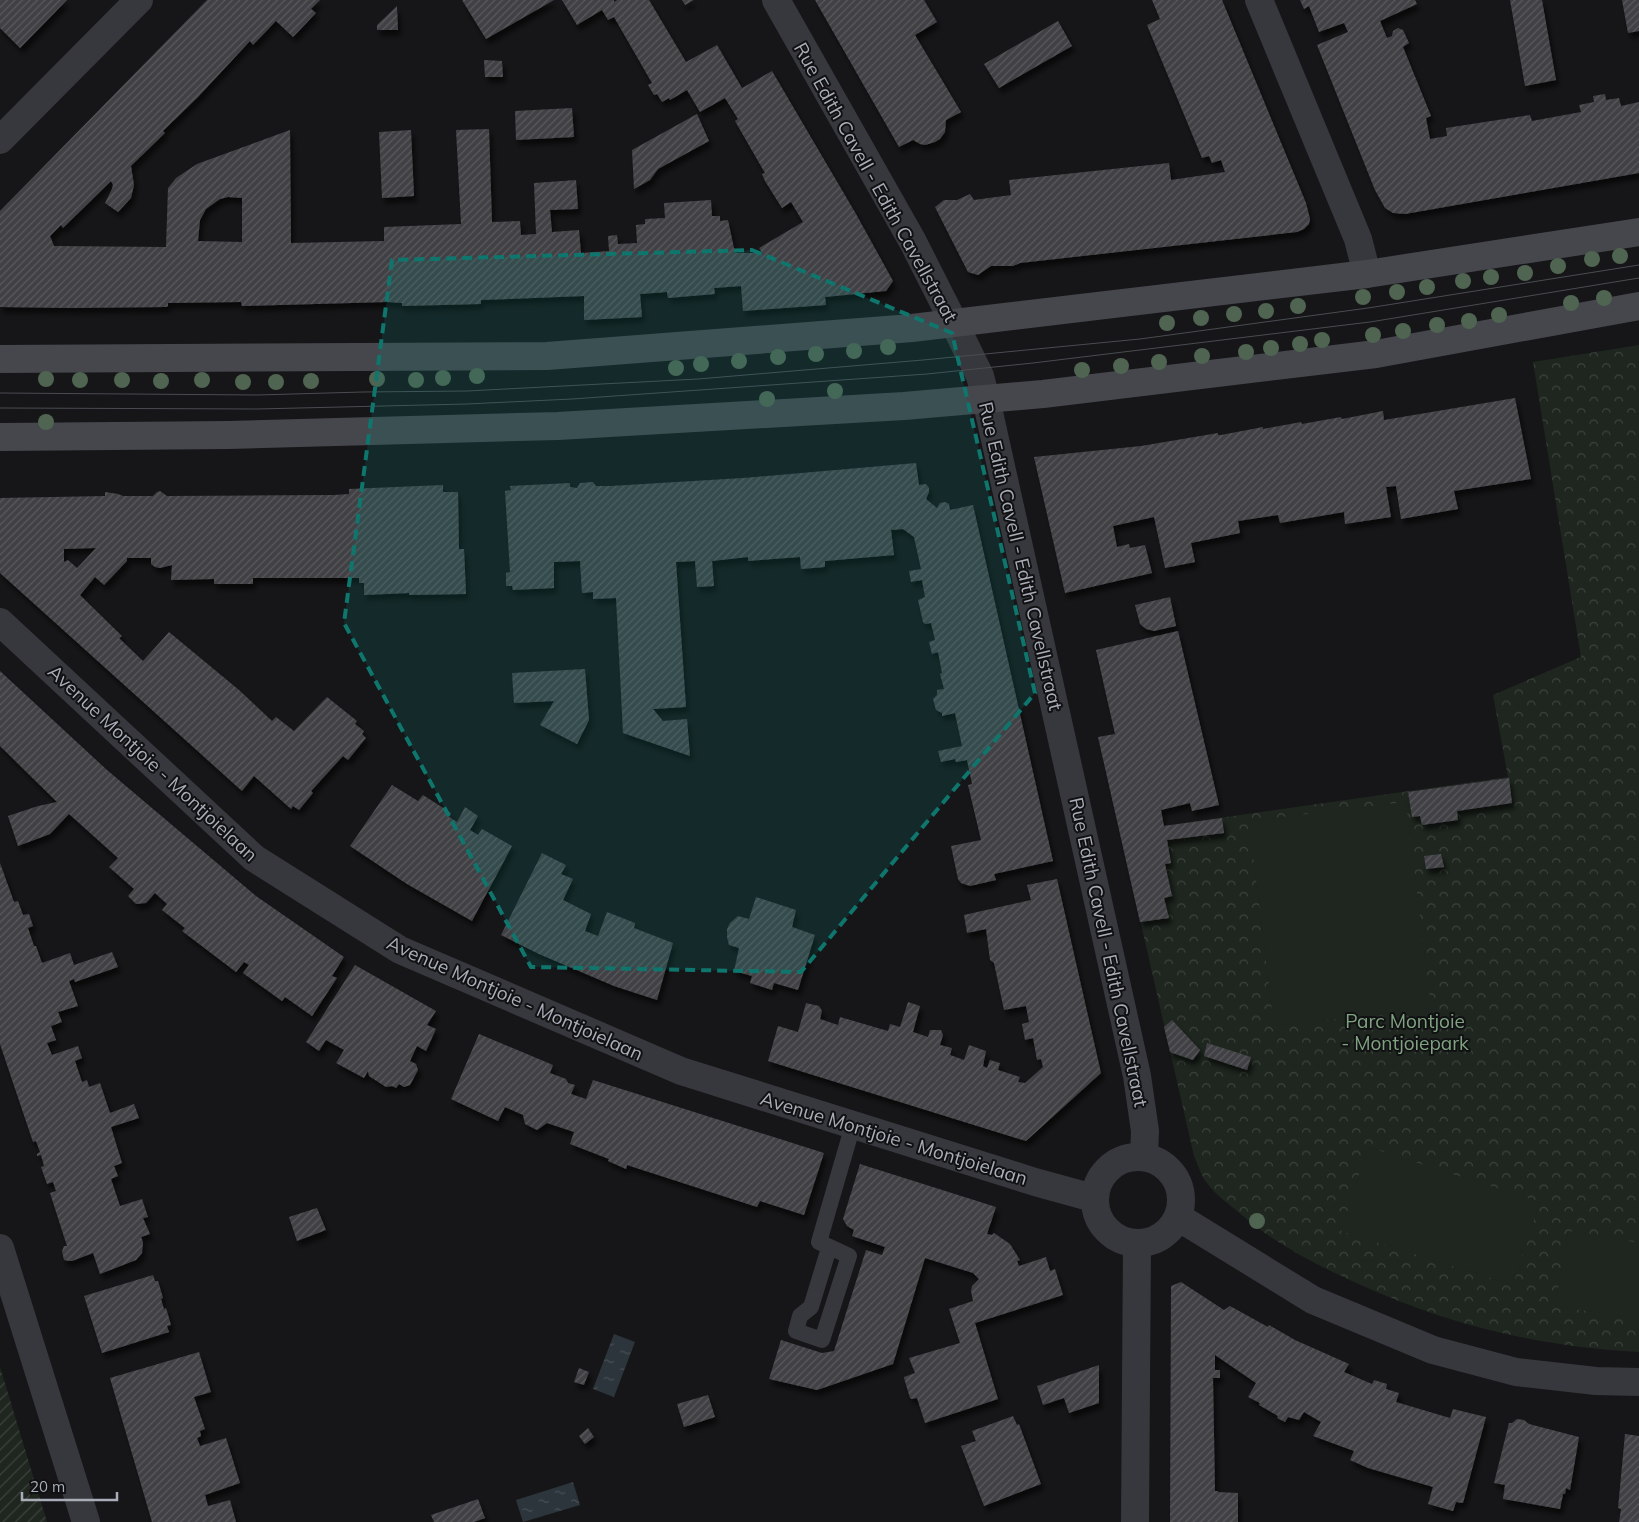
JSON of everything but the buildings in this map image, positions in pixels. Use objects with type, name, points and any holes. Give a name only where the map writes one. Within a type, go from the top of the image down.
[{"type":"main road","points":[[0,360],[547,356],[912,328],[1367,274],[1639,232]]},
{"type":"main road","points":[[0,437],[229,435],[558,426],[904,406],[1043,394],[1376,354],[1639,306]]},
{"type":"street","points":[[0,140],[139,0]]},
{"type":"street","name":"Rue Edith Cavell - Edith Cavellstraat","points":[[776,0],[913,242],[980,376],[1138,1076],[1145,1131],[1144,1156]]},
{"type":"street","points":[[1259,0],[1358,239],[1367,274]]},
{"type":"street","name":"Avenue Montjoie - Montjoielaan","points":[[0,622],[254,858],[400,950],[681,1071],[1035,1182],[1094,1198]]},
{"type":"street","points":[[1144,1156],[1155,1159],[1165,1165],[1177,1181],[1181,1199],[1178,1217],[1171,1228],[1150,1242],[1136,1243],[1119,1240],[1105,1230],[1096,1215],[1094,1198],[1098,1180],[1109,1166],[1125,1157],[1144,1156]]},
{"type":"street","points":[[1178,1217],[1313,1300],[1433,1350],[1516,1372],[1596,1381],[1639,1382]]},
{"type":"street","points":[[1135,1522],[1136,1243]]},
{"type":"street","points":[[0,1248],[86,1522]]},
{"type":"lane","points":[[830,1248],[811,1307],[800,1316],[796,1331],[822,1340],[848,1256],[819,1242],[852,1125]]},
{"type":"highlighted area","points":[[752,250],[952,333],[1035,693],[801,972],[531,967],[344,623],[392,260]]},
{"type":"green space","name":"Parc Montjoie - Montjoiepark","points":[[1639,345],[1639,1352],[1565,1345],[1528,1339],[1458,1321],[1388,1297],[1296,1253],[1269,1236],[1224,1201],[1211,1188],[1203,1177],[1194,1156],[1120,832],[1508,777],[1493,695],[1581,657],[1533,362]]},
{"type":"green space","points":[[1406,802],[1431,1008],[1274,1026],[1249,821]]},
{"type":"green space","points":[[1368,1147],[1540,1202],[1513,1285],[1341,1231]]},
{"type":"green space","points":[[1568,1231],[1639,1243],[1639,1319],[1555,1306]]},
{"type":"green space","points":[[0,1367],[47,1522],[0,1522]]},
{"type":"water","points":[[614,1334],[635,1342],[614,1397],[593,1389]]},
{"type":"water","points":[[573,1482],[580,1505],[523,1522],[516,1500]]},
{"type":"tram line","points":[[0,393],[257,395],[467,391],[698,379],[1140,339],[1368,308],[1639,265]]},
{"type":"tram line","points":[[0,408],[257,409],[467,404],[572,399],[927,374],[1370,322],[1639,278]]}]
